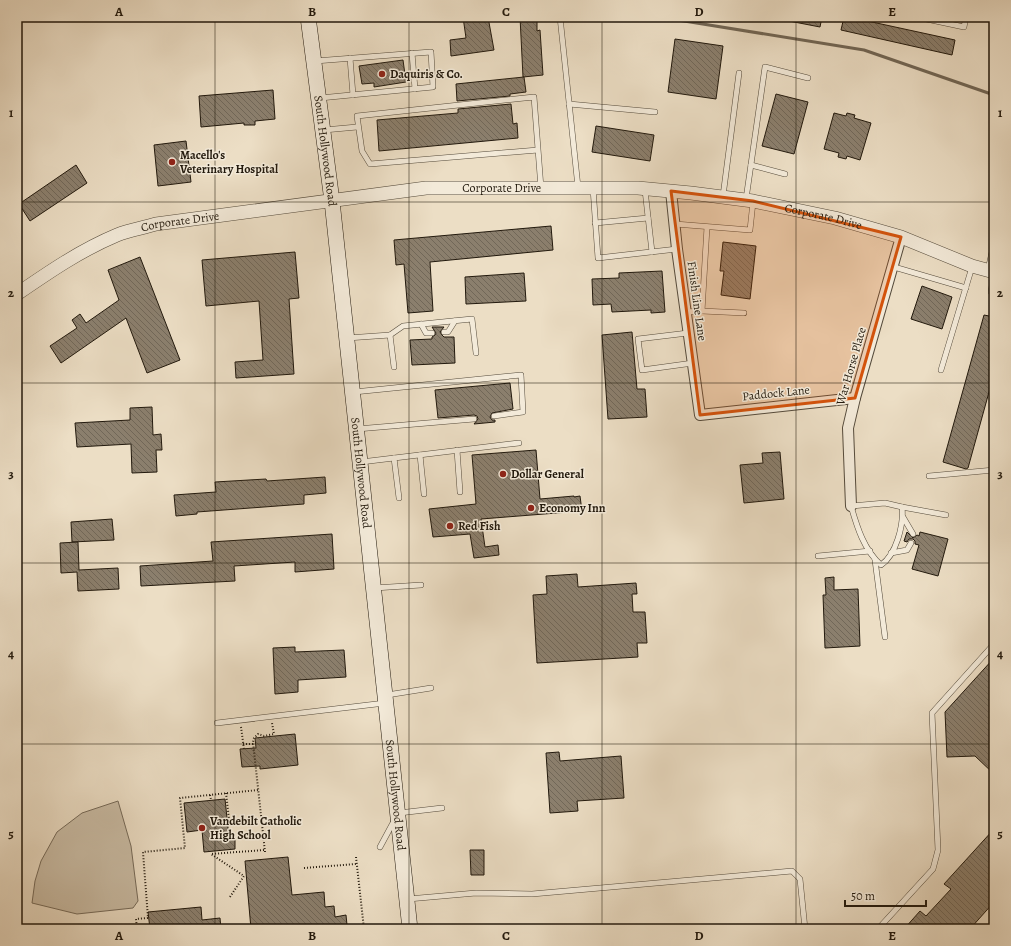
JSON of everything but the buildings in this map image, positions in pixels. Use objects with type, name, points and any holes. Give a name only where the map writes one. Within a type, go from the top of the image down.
[{"type":"main road","name":"South Hollywood Road","points":[[308,17],[332,201],[410,929]]},
{"type":"street","name":"Corporate Drive","points":[[17,294],[63,263],[118,235],[156,224],[426,188],[644,189],[750,200],[835,218],[901,237],[972,266],[992,272]]},
{"type":"street","name":"Finish Line Lane","points":[[671,191],[677,249],[700,415]]},
{"type":"street","name":"War Horse Place","points":[[851,506],[848,428],[855,398],[894,267],[901,237]]},
{"type":"street","name":"Paddock Lane","points":[[700,415],[855,398]]},
{"type":"lane","points":[[560,17],[578,188]]},
{"type":"lane","points":[[917,17],[964,27],[966,17]]},
{"type":"lane","points":[[314,61],[431,52],[433,87],[318,98]]},
{"type":"lane","points":[[412,54],[415,89]]},
{"type":"lane","points":[[350,58],[353,95]]},
{"type":"lane","points":[[675,224],[750,230],[751,165],[765,67],[808,78]]},
{"type":"lane","points":[[723,197],[739,74]]},
{"type":"lane","points":[[538,150],[370,164],[362,151],[356,116],[534,97],[541,189]]},
{"type":"lane","points":[[569,104],[654,112]]},
{"type":"lane","points":[[322,130],[357,127]]},
{"type":"lane","points":[[751,165],[785,174]]},
{"type":"lane","points":[[593,188],[598,258],[677,249]]},
{"type":"lane","points":[[644,189],[652,252]]},
{"type":"lane","points":[[595,223],[648,218]]},
{"type":"lane","points":[[702,312],[707,227]]},
{"type":"lane","points":[[994,243],[991,292],[994,296]]},
{"type":"lane","points":[[941,370],[972,266]]},
{"type":"lane","points":[[894,267],[966,288]]},
{"type":"lane","points":[[686,312],[744,313]]},
{"type":"lane","points":[[346,338],[390,335],[403,326],[472,319],[476,353]]},
{"type":"lane","points":[[444,332],[448,332],[455,321]]},
{"type":"lane","points":[[421,324],[426,333],[432,332]]},
{"type":"lane","points":[[688,333],[638,339],[642,370],[693,363]]},
{"type":"lane","points":[[390,335],[394,367]]},
{"type":"lane","points":[[352,392],[521,375],[523,412],[494,416]]},
{"type":"lane","points":[[356,429],[474,419]]},
{"type":"lane","points":[[360,462],[519,443]]},
{"type":"lane","points":[[457,450],[460,492]]},
{"type":"lane","points":[[420,455],[424,494]]},
{"type":"lane","points":[[394,458],[399,498]]},
{"type":"lane","points":[[929,476],[994,469]]},
{"type":"lane","points":[[902,507],[903,516],[900,535],[887,561],[881,565],[875,560],[858,532],[851,506],[885,503],[946,515]]},
{"type":"lane","points":[[903,516],[913,534]]},
{"type":"lane","points":[[891,553],[907,550],[911,543]]},
{"type":"lane","points":[[818,556],[870,551]]},
{"type":"lane","points":[[875,560],[885,637]]},
{"type":"lane","points":[[373,588],[421,585]]},
{"type":"lane","points":[[878,929],[933,869],[937,856],[938,850],[932,713],[994,644]]},
{"type":"lane","points":[[217,723],[385,699],[431,688]]},
{"type":"lane","points":[[380,847],[398,813],[442,808]]},
{"type":"lane","points":[[407,899],[476,893],[532,894],[792,871],[800,879],[805,929]]},
{"type":"path","points":[[230,897],[244,876],[211,854],[264,851],[253,744],[254,738],[258,734],[264,736],[274,734],[272,716]]},
{"type":"path","points":[[240,720],[244,749]]},
{"type":"path","points":[[243,744],[253,744]]},
{"type":"path","points":[[137,929],[136,919],[148,918],[143,852],[185,848],[180,798],[258,790]]},
{"type":"path","points":[[226,793],[228,819]]},
{"type":"path","points":[[210,795],[211,800]]},
{"type":"path","points":[[356,857],[364,929]]},
{"type":"path","points":[[304,868],[356,864]]},
{"type":"highlighted area","points":[[671,191],[753,201],[901,237],[855,398],[700,415]]},
{"type":"shaded area","points":[[118,801],[131,846],[138,901],[133,908],[77,914],[32,903],[35,881],[41,861],[57,832],[82,813]]},
{"type":"waterway","points":[[678,17],[678,20],[864,50],[994,95]]},
{"type":"place","name":"Daquiris & Co.","points":[[382,74]]},
{"type":"place","name":"Macello's Veterinary Hospital","points":[[172,162]]},
{"type":"place","name":"Dollar General","points":[[503,474]]},
{"type":"place","name":"Economy Inn","points":[[531,508]]},
{"type":"place","name":"Red Fish","points":[[450,526]]},
{"type":"place","name":"Vandebilt Catholic High School","points":[[202,828]]}]
